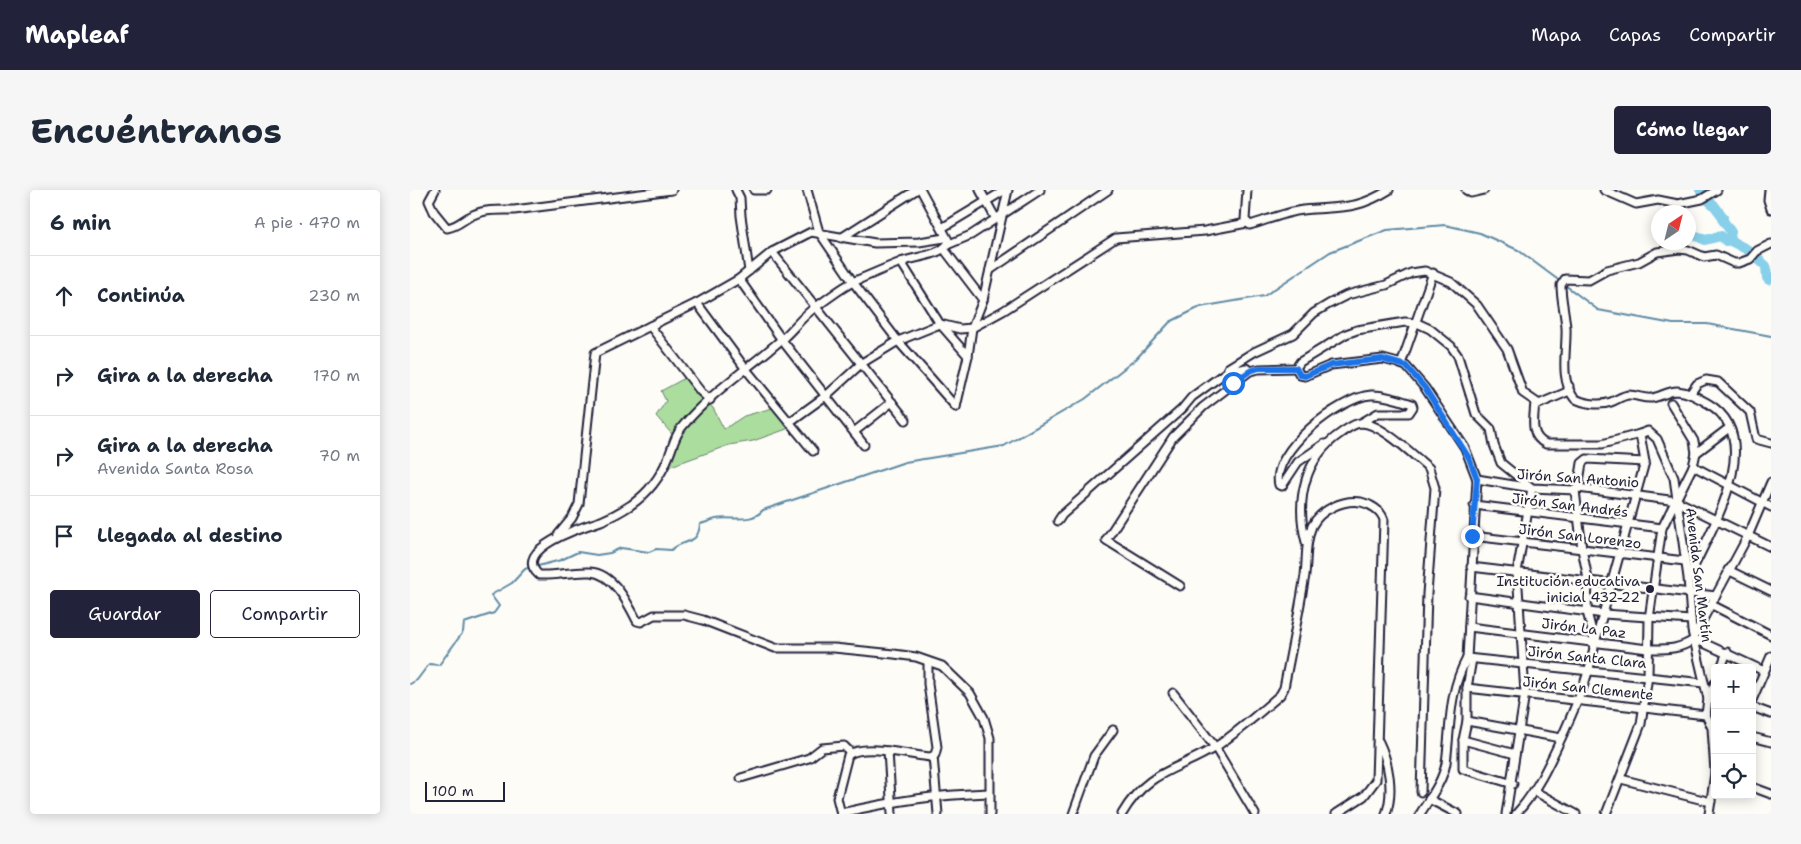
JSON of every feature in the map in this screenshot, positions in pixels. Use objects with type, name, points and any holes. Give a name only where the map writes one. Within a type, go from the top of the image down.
[{"type":"street","points":[[435,190],[429,201],[431,208],[447,228],[456,227],[470,216],[487,211],[514,210],[672,190]]},
{"type":"street","points":[[736,190],[742,207],[741,216],[750,271]]},
{"type":"street","points":[[754,190],[767,190]]},
{"type":"street","points":[[807,190],[819,232],[853,282],[898,341],[956,407],[968,356],[972,328],[983,300],[1003,214],[1006,190]]},
{"type":"street","points":[[841,238],[916,190]]},
{"type":"street","points":[[921,190],[942,228],[945,244],[983,300]]},
{"type":"street","points":[[980,190],[996,219]]},
{"type":"street","points":[[942,228],[1006,190]]},
{"type":"street","points":[[554,539],[579,527],[610,516],[626,508],[642,496],[659,476],[680,428],[745,368],[782,340],[814,307],[853,282],[971,235],[1040,190]]},
{"type":"street","points":[[990,270],[1108,190]]},
{"type":"street","points":[[1247,190],[1245,220],[1247,224]]},
{"type":"street","points":[[791,422],[826,395],[862,363],[898,341],[940,324],[960,329],[972,328],[1003,311],[1116,238],[1205,231],[1250,225],[1302,210],[1345,208],[1362,203],[1389,190]]},
{"type":"street","points":[[1466,190],[1471,193],[1484,190]]},
{"type":"street","points":[[1604,190],[1636,204],[1651,200],[1678,204],[1702,199],[1717,190]]},
{"type":"street","points":[[1770,190],[1768,200],[1771,209]]},
{"type":"street","points":[[945,244],[894,243],[841,238],[819,232],[799,236],[772,252],[739,279],[697,303],[595,353],[579,504],[572,518],[554,539],[532,559],[534,570],[539,574],[590,572],[600,574],[621,594],[637,621],[641,622],[654,616],[669,614],[684,615],[703,620],[775,648],[834,648],[894,654],[942,666],[961,682],[970,693],[984,718],[990,738],[990,814]]},
{"type":"street","points":[[1688,578],[1716,520],[1735,465],[1735,447],[1726,420],[1713,407],[1690,394],[1675,391],[1653,398],[1628,395],[1601,404],[1580,401],[1574,398],[1569,386],[1564,353],[1566,330],[1563,282],[1588,280],[1607,270],[1639,262],[1657,252],[1679,249],[1688,250],[1704,257],[1716,255],[1739,263],[1750,259],[1757,251],[1771,244]]},
{"type":"street","points":[[772,252],[906,420]]},
{"type":"street","points":[[901,262],[940,324],[968,356]]},
{"type":"street","points":[[1058,521],[1062,515],[1182,409],[1192,397],[1229,370],[1230,366],[1254,352],[1293,334],[1314,313],[1338,300],[1386,285],[1411,273],[1425,271],[1433,273],[1451,282],[1477,305],[1507,349],[1523,393],[1535,402],[1538,404],[1567,392],[1569,386]]},
{"type":"street","points":[[1401,364],[1433,273]]},
{"type":"street","points":[[739,279],[782,340],[864,445]]},
{"type":"street","points":[[697,303],[745,368],[813,451]]},
{"type":"street","points":[[1296,368],[1300,362],[1346,334],[1405,322],[1417,323],[1430,328],[1451,346],[1458,356],[1476,414],[1491,429],[1497,455],[1508,470],[1532,488],[1517,572],[1517,602],[1525,693],[1515,754],[1513,784],[1506,814]]},
{"type":"street","points":[[650,326],[701,392],[710,400]]},
{"type":"street","points":[[1296,368],[1300,375],[1305,376],[1331,365],[1382,359],[1401,364],[1413,373],[1425,388],[1460,441],[1477,479],[1469,596],[1470,658],[1467,721],[1463,740],[1463,768],[1513,784]]},
{"type":"street","points":[[1229,370],[1246,368],[1250,371]]},
{"type":"street","points":[[1180,586],[1106,540],[1173,437],[1203,407],[1250,371],[1259,368],[1296,368]]},
{"type":"street","points":[[1690,394],[1697,384],[1706,380],[1718,382],[1750,412],[1756,440],[1771,443]]},
{"type":"street","points":[[1370,395],[1412,404],[1413,407],[1409,413],[1378,413],[1361,423],[1352,426],[1298,462],[1282,486],[1279,485],[1278,478],[1286,457],[1305,432],[1324,414],[1370,395]]},
{"type":"street","points":[[854,432],[892,402]]},
{"type":"street","points":[[1535,402],[1534,434],[1538,441],[1546,444],[1602,444],[1651,432],[1657,439],[1672,472],[1677,501],[1662,528],[1649,618],[1648,676],[1640,732],[1606,814]]},
{"type":"street","points":[[1671,403],[1694,441],[1696,453],[1729,428]]},
{"type":"street","points":[[1361,423],[1389,436],[1429,468],[1436,488],[1427,594],[1422,792]]},
{"type":"street","points":[[1516,814],[1534,791],[1580,700],[1590,670],[1595,643],[1638,494],[1645,462],[1640,434]]},
{"type":"street","points":[[1122,814],[1140,787],[1155,777],[1215,747],[1280,695],[1284,688],[1305,574],[1306,543],[1302,526],[1301,497],[1307,474],[1327,443]]},
{"type":"street","name":"Avenida San Martín","points":[[1696,453],[1693,466],[1677,501],[1694,638],[1704,683],[1711,699],[1706,715]]},
{"type":"street","points":[[1595,643],[1588,612],[1588,579],[1578,519],[1576,489],[1582,463],[1588,459],[1645,462]]},
{"type":"street","points":[[1693,466],[1728,486],[1771,506]]},
{"type":"street","name":"Jirón San Antonio","points":[[1477,479],[1532,488],[1638,494],[1677,501],[1771,547]]},
{"type":"street","points":[[1764,671],[1694,638],[1728,570],[1748,536],[1771,482]]},
{"type":"street","points":[[1306,543],[1313,525],[1322,513],[1332,507],[1362,502],[1382,515],[1384,520],[1376,780],[1364,796],[1336,814]]},
{"type":"street","name":"Jirón San Andrés","points":[[1474,505],[1662,528]]},
{"type":"street","name":"Jirón San Lorenzo","points":[[1472,536],[1685,561]]},
{"type":"street","points":[[1471,566],[1716,596]]},
{"type":"street","points":[[1728,570],[1771,592]]},
{"type":"street","points":[[1469,596],[1604,614],[1691,620]]},
{"type":"street","points":[[1712,605],[1771,636]]},
{"type":"street","name":"Jirón La Paz","points":[[1469,627],[1648,648],[1673,649],[1684,646],[1694,638]]},
{"type":"street","points":[[1722,664],[1727,652]]},
{"type":"street","points":[[1756,690],[1771,656]]},
{"type":"street","points":[[1420,814],[1440,781],[1446,764],[1449,713],[1461,669],[1470,658]]},
{"type":"street","name":"Jirón Santa Clara","points":[[1470,658],[1704,683]]},
{"type":"street","points":[[928,662],[928,684],[937,747],[933,756],[938,794],[938,814]]},
{"type":"street","name":"Jirón San Clemente","points":[[1468,688],[1643,706],[1706,715]]},
{"type":"street","points":[[1173,693],[1215,747],[1255,814]]},
{"type":"street","points":[[1756,708],[1771,714]]},
{"type":"street","points":[[1706,715],[1711,725]]},
{"type":"street","points":[[1467,721],[1561,738]]},
{"type":"street","points":[[1073,814],[1094,756],[1113,730]]},
{"type":"street","points":[[1378,739],[1387,768],[1390,798],[1386,814]]},
{"type":"street","points":[[1756,739],[1771,742]]},
{"type":"street","points":[[1463,740],[1515,754]]},
{"type":"street","points":[[741,778],[810,758],[826,747],[844,746],[851,753]]},
{"type":"street","points":[[933,756],[862,750],[851,753],[848,755],[838,794],[841,814],[891,801],[938,794],[989,794]]},
{"type":"street","points":[[888,751],[892,814]]},
{"type":"street","points":[[1622,779],[1711,802]]},
{"type":"street","points":[[1756,788],[1771,794]]},
{"type":"street","points":[[1534,791],[1576,814]]},
{"type":"street","points":[[1429,799],[1458,814]]},
{"type":"street","points":[[1709,814],[1711,799]]},
{"type":"green space","points":[[685,378],[713,408],[724,429],[744,416],[776,407],[788,424],[787,429],[753,441],[729,445],[671,466],[667,465],[678,441],[656,416],[666,401],[661,391]]},
{"type":"waterway","points":[[1700,190],[1708,194],[1709,201],[1723,217],[1722,219],[1731,232],[1729,240],[1748,250],[1766,266],[1767,278],[1769,280],[1771,277]]},
{"type":"waterway","points":[[538,566],[561,560],[578,552],[597,555],[610,553],[621,548],[649,552],[656,549],[671,550],[694,539],[697,536],[700,524],[712,520],[753,517],[763,510],[905,462],[1004,446],[1085,399],[1136,359],[1170,322],[1200,307],[1264,296],[1330,252],[1387,230],[1445,225],[1480,233],[1518,250],[1561,282]]},
{"type":"waterway","points":[[1696,236],[1705,240],[1721,236],[1726,241],[1729,240]]},
{"type":"waterway","points":[[1565,285],[1598,310],[1673,324],[1707,324],[1771,336]]},
{"type":"waterway","points":[[410,684],[417,680],[429,664],[439,665],[463,632],[464,623],[494,613],[499,606],[491,595],[512,583],[528,568]]},
{"type":"place","name":"Institución educativa inicial 432-22","points":[[1650,589]]},
{"type":"route","points":[[1233,383],[1247,375],[1250,371],[1259,368],[1285,370],[1296,368],[1300,375],[1305,376],[1331,365],[1382,359],[1406,366],[1425,388],[1465,448],[1469,458],[1477,479],[1472,536]]}]
